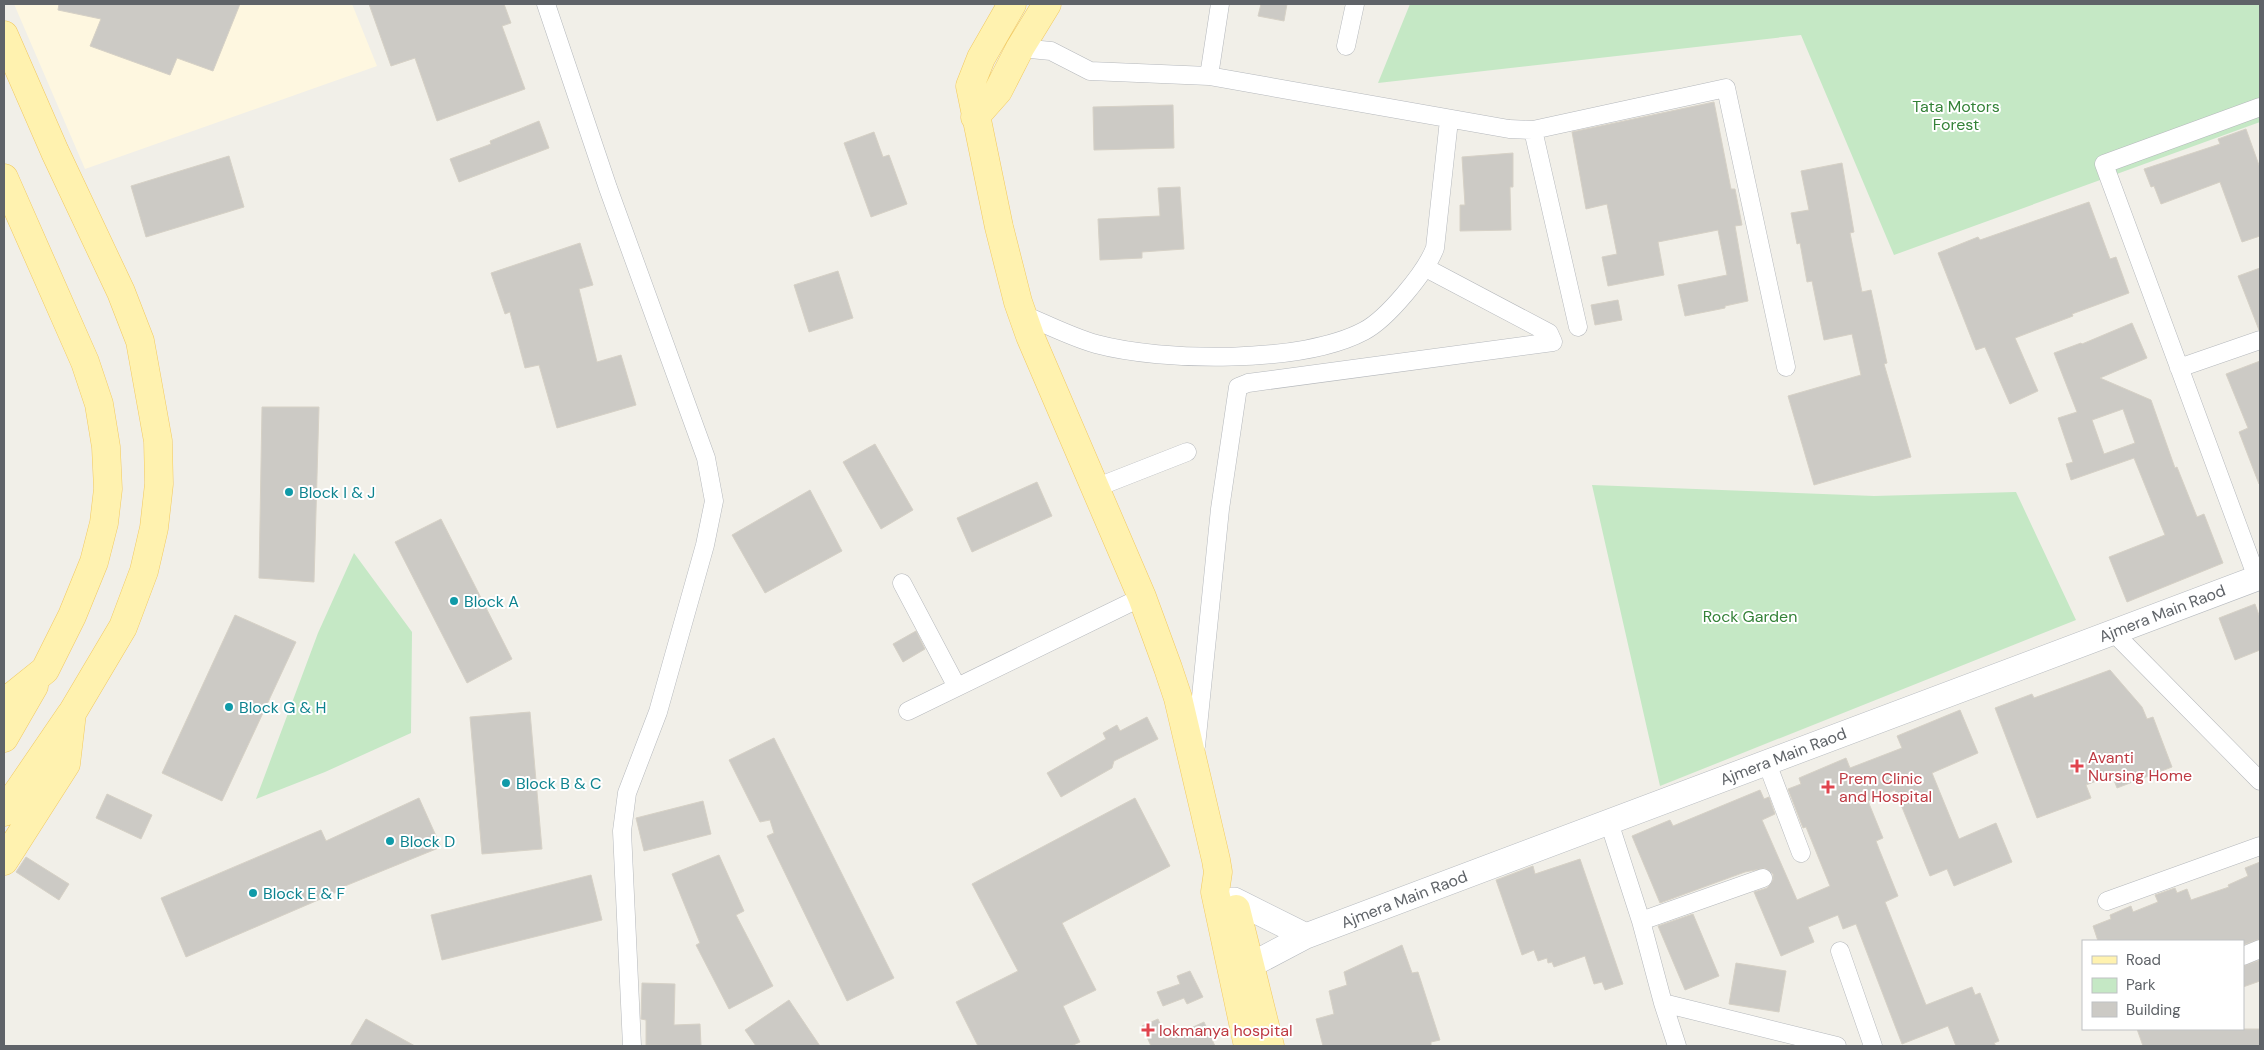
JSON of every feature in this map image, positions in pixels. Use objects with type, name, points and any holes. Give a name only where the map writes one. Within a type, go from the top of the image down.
[{"type":"main road","points":[[1012,4],[981,58],[970,86],[999,226],[1022,314],[1142,597],[1178,698],[1218,872],[1231,890],[1226,902],[1241,967],[1251,1046]]},
{"type":"main road","points":[[976,117],[998,90],[1020,48],[1047,4]]},
{"type":"main road","points":[[4,35],[55,152],[121,292],[140,341],[158,441],[159,484],[154,528],[144,571],[123,627],[72,713],[44,750],[4,812]]},
{"type":"main road","points":[[4,178],[85,362],[98,404],[106,447],[108,489],[104,523],[94,562],[72,616],[45,670],[6,723]]},
{"type":"main road","points":[[4,861],[66,764],[72,713]]},
{"type":"street","points":[[546,4],[608,188],[706,458],[714,501],[705,545],[658,712],[627,794],[622,831],[632,1046]]},
{"type":"street","points":[[1209,76],[1220,4]]},
{"type":"street","points":[[1346,46],[1355,4]]},
{"type":"street","points":[[1020,48],[1051,52],[1090,71],[1209,76],[1449,120],[1509,129],[1533,130],[1726,88],[1786,367]]},
{"type":"street","points":[[2258,577],[2104,164],[2260,108]]},
{"type":"street","points":[[1022,314],[1095,343],[1166,355],[1240,356],[1300,350],[1346,339],[1366,330],[1378,320],[1426,268],[1435,248],[1449,120]]},
{"type":"street","points":[[1533,130],[1578,327]]},
{"type":"street","points":[[1194,766],[1220,509],[1238,387],[1248,383],[1553,342],[1552,336],[1545,330],[1426,268]]},
{"type":"street","points":[[2179,368],[2260,340]]},
{"type":"street","points":[[1095,488],[1187,452]]},
{"type":"street","name":"Ajmera Main Raod","points":[[1241,967],[1306,936],[2258,577]]},
{"type":"street","points":[[902,583],[957,687]]},
{"type":"street","points":[[908,711],[1142,597]]},
{"type":"street","points":[[2113,632],[2260,782]]},
{"type":"street","points":[[1767,762],[1801,853]]},
{"type":"street","points":[[1609,822],[1641,921],[1677,1046]]},
{"type":"street","points":[[2107,901],[2260,846]]},
{"type":"street","points":[[1641,921],[1764,878]]},
{"type":"street","points":[[1226,902],[1306,936]]},
{"type":"street","points":[[2244,956],[2260,949]]},
{"type":"street","points":[[1840,951],[1873,1046]]},
{"type":"street","points":[[1663,1002],[1837,1046]]},
{"type":"shaded area","points":[[14,4],[352,4],[377,66],[85,169]]},
{"type":"green space","name":"Tata Motors Forest","points":[[1410,4],[2260,4],[2260,122],[1894,255],[1801,35],[1378,83]]},
{"type":"green space","name":"Rock Garden","points":[[1592,485],[1874,496],[2016,492],[2076,620],[1660,786]]},
{"type":"green space","points":[[354,553],[412,632],[411,733],[325,772],[256,799],[318,633]]},
{"type":"building","points":[[59,4],[240,4],[213,71],[177,58],[170,75],[90,46],[101,19],[58,10]]},
{"type":"building","points":[[369,4],[504,4],[511,23],[502,26],[525,89],[437,121],[415,58],[391,66]]},
{"type":"building","points":[[1261,4],[1287,4],[1284,21],[1258,16]]},
{"type":"building","points":[[1714,102],[1731,189],[1735,189],[1742,225],[1735,226],[1748,301],[1685,316],[1678,285],[1727,275],[1718,230],[1658,242],[1664,275],[1608,286],[1602,257],[1617,254],[1607,204],[1586,209],[1572,132]]},
{"type":"building","points":[[1173,105],[1174,148],[1094,150],[1093,107]]},
{"type":"building","points":[[539,121],[549,148],[459,182],[450,159],[491,144],[490,141]]},
{"type":"building","points":[[2246,129],[2260,168],[2260,236],[2242,242],[2220,182],[2161,204],[2154,186],[2151,187],[2144,169],[2220,144],[2218,139]]},
{"type":"building","points":[[874,132],[883,157],[889,155],[907,204],[871,217],[844,143]]},
{"type":"building","points":[[1513,153],[1513,187],[1510,187],[1511,230],[1460,231],[1460,205],[1465,205],[1462,157]]},
{"type":"building","points":[[229,156],[244,207],[146,237],[131,186]]},
{"type":"building","points":[[1842,163],[1854,232],[1850,233],[1862,292],[1871,290],[1887,363],[1884,364],[1911,457],[1814,485],[1788,396],[1861,375],[1852,334],[1824,340],[1812,281],[1807,282],[1800,243],[1797,244],[1791,213],[1809,210],[1801,171]]},
{"type":"building","points":[[1180,187],[1184,249],[1142,252],[1142,258],[1100,260],[1098,219],[1160,216],[1158,188]]},
{"type":"building","points":[[2089,202],[2110,259],[2116,257],[2129,293],[2015,338],[2038,391],[2010,404],[1985,347],[1976,350],[1938,253],[1978,237],[1980,240]]},
{"type":"building","points":[[580,243],[593,285],[579,289],[597,362],[621,355],[636,405],[557,428],[539,365],[525,368],[510,312],[505,314],[491,273]]},
{"type":"building","points":[[2260,268],[2260,330],[2259,330],[2238,276]]},
{"type":"building","points":[[838,271],[853,318],[809,332],[794,285]]},
{"type":"building","points":[[1618,300],[1622,320],[1595,325],[1591,305]]},
{"type":"building","points":[[2132,323],[2147,358],[2100,378],[2151,400],[2175,468],[2177,467],[2197,517],[2204,514],[2223,563],[2127,602],[2109,557],[2165,535],[2134,458],[2071,480],[2066,464],[2073,462],[2058,418],[2077,412],[2054,353],[2082,344]],"holes":[[[2123,409],[2135,443],[2104,454],[2092,420]]]},
{"type":"building","points":[[2260,361],[2259,484],[2239,432],[2248,428],[2226,374]]},
{"type":"building","name":"Block I & J","points":[[262,407],[319,407],[314,582],[259,578]]},
{"type":"building","points":[[875,444],[913,510],[881,529],[843,462]]},
{"type":"building","points":[[1037,482],[1052,516],[972,552],[957,518]]},
{"type":"building","points":[[810,490],[842,551],[765,593],[732,535]]},
{"type":"building","name":"Block A","points":[[441,519],[512,659],[467,683],[395,542]]},
{"type":"building","points":[[2255,604],[2260,618],[2260,650],[2235,660],[2219,618]]},
{"type":"building","name":"Block G & H","points":[[235,615],[296,642],[222,801],[162,773]]},
{"type":"building","points":[[916,631],[925,649],[903,662],[893,644]]},
{"type":"building","points":[[2110,670],[2142,707],[2147,719],[2153,717],[2172,767],[2117,788],[2112,775],[2086,785],[2091,798],[2037,818],[1995,708],[2032,694],[2034,698]]},
{"type":"building","points":[[1960,710],[1978,753],[1932,773],[1959,839],[1996,823],[2012,862],[1954,886],[1947,869],[1930,876],[1895,790],[1868,801],[1883,838],[1876,841],[1898,896],[1885,902],[1926,1005],[1972,987],[1975,995],[1980,993],[1999,1041],[1994,1043],[1996,1046],[1956,1046],[1948,1026],[1902,1044],[1856,924],[1843,929],[1838,915],[1808,927],[1814,942],[1781,956],[1754,892],[1767,888],[1773,880],[1773,874],[1765,868],[1745,872],[1660,903],[1632,836],[1670,820],[1673,826],[1760,790],[1764,799],[1769,797],[1775,814],[1762,820],[1797,900],[1830,886],[1806,827],[1803,828],[1788,789],[1801,784],[1799,778],[1846,758],[1850,768],[1902,748],[1897,736]]},
{"type":"building","name":"Block B & C","points":[[530,712],[542,849],[482,854],[470,717]]},
{"type":"building","points":[[1147,717],[1158,739],[1114,761],[1112,768],[1061,797],[1047,773],[1106,739],[1103,733],[1117,725],[1120,731]]},
{"type":"building","points":[[774,738],[894,978],[847,1001],[767,836],[774,833],[770,820],[760,822],[729,760]]},
{"type":"building","points":[[107,794],[152,815],[141,839],[96,818]]},
{"type":"building","name":"Block E & F","points":[[419,798],[441,847],[345,886],[346,888],[186,957],[161,898],[321,830],[326,841]]},
{"type":"building","points":[[1135,798],[1170,866],[1062,923],[1096,990],[1063,1006],[1080,1042],[1071,1046],[978,1046],[956,1002],[1018,971],[972,884]]},
{"type":"building","points":[[703,801],[711,834],[644,851],[636,818]]},
{"type":"building","points":[[719,855],[744,911],[736,915],[773,986],[729,1009],[696,945],[700,943],[672,874]]},
{"type":"building","points":[[26,857],[69,884],[59,900],[16,872]]},
{"type":"building","points":[[1580,859],[1623,984],[1605,990],[1602,982],[1594,984],[1585,956],[1554,967],[1552,962],[1548,963],[1547,958],[1538,961],[1534,950],[1522,955],[1496,880],[1533,866],[1535,874]]},
{"type":"building","points":[[2260,862],[2260,939],[2244,945],[2244,940],[2098,940],[2093,926],[2111,919],[2110,915],[2131,906],[2133,912],[2158,902],[2155,895],[2175,888],[2177,893],[2187,889],[2191,900],[2229,887],[2228,885],[2248,876],[2245,868]]},
{"type":"building","points":[[591,875],[602,920],[442,960],[431,915]]},
{"type":"building","points":[[1693,914],[1719,976],[1685,990],[1658,926]]},
{"type":"building","points":[[1402,945],[1412,973],[1418,972],[1440,1040],[1431,1042],[1431,1046],[1323,1046],[1316,1019],[1334,1014],[1329,991],[1347,985],[1344,972]]},
{"type":"building","points":[[2260,960],[2260,981],[2244,987],[2244,966]]},
{"type":"building","points":[[1736,963],[1786,971],[1779,1012],[1729,1004]]},
{"type":"building","points":[[1190,971],[1203,997],[1187,1004],[1184,998],[1163,1006],[1157,992],[1180,984],[1177,976]]},
{"type":"building","points":[[642,983],[675,984],[674,1025],[700,1024],[701,1046],[646,1045],[646,1020],[641,1019]]},
{"type":"building","points":[[789,1000],[820,1046],[756,1046],[745,1030]]},
{"type":"building","points":[[366,1019],[415,1046],[350,1046]]},
{"type":"building","points":[[1158,1019],[1167,1039],[1204,1022],[1215,1046],[1151,1046],[1142,1026]]},
{"type":"building","points":[[2260,1029],[2260,1046],[2143,1046],[2137,1030]]},
{"type":"place","name":"Block I & J","points":[[289,492]]},
{"type":"place","name":"Block A","points":[[454,601]]},
{"type":"place","name":"Block G & H","points":[[229,707]]},
{"type":"place","name":"Avanti Nursing Home","points":[[2077,766]]},
{"type":"place","name":"Block B & C","points":[[506,783]]},
{"type":"place","name":"Prem Clinic and Hospital","points":[[1828,787]]},
{"type":"place","name":"Block D","points":[[390,841]]},
{"type":"place","name":"Block E & F","points":[[253,893]]},
{"type":"place","name":"lokmanya hospital","points":[[1148,1030]]}]
